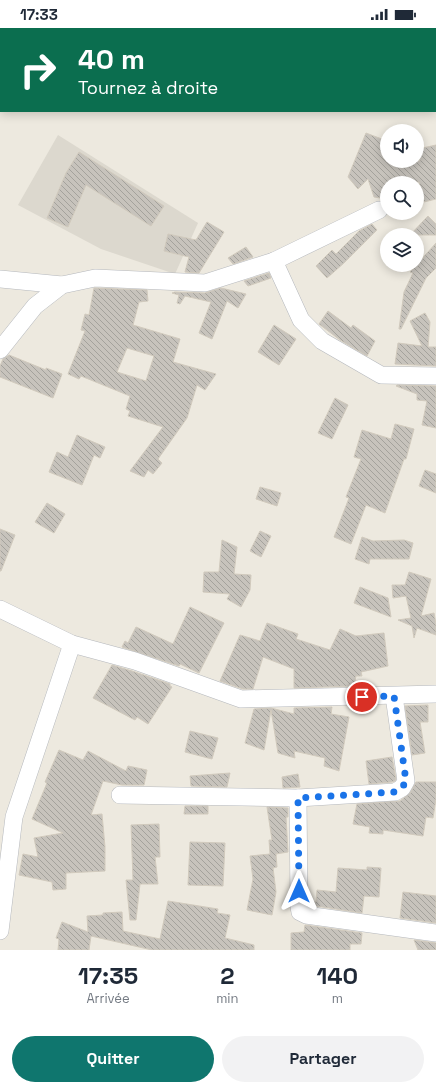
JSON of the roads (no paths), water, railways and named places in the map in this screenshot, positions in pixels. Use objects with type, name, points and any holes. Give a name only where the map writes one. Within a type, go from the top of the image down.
[{"type":"street","points":[[0,280],[62,285],[95,278],[205,283],[274,261],[379,210]]},
{"type":"street","points":[[274,261],[301,320],[322,341],[381,375],[436,376]]},
{"type":"street","points":[[0,350],[35,306],[62,285]]},
{"type":"street","points":[[0,609],[72,644],[135,661],[241,699],[436,694]]},
{"type":"street","points":[[0,931],[14,817],[72,644]]},
{"type":"street","points":[[120,795],[298,798],[395,792],[402,788],[406,781],[394,696]]},
{"type":"street","points":[[298,798],[300,912],[306,915],[436,933]]}]
